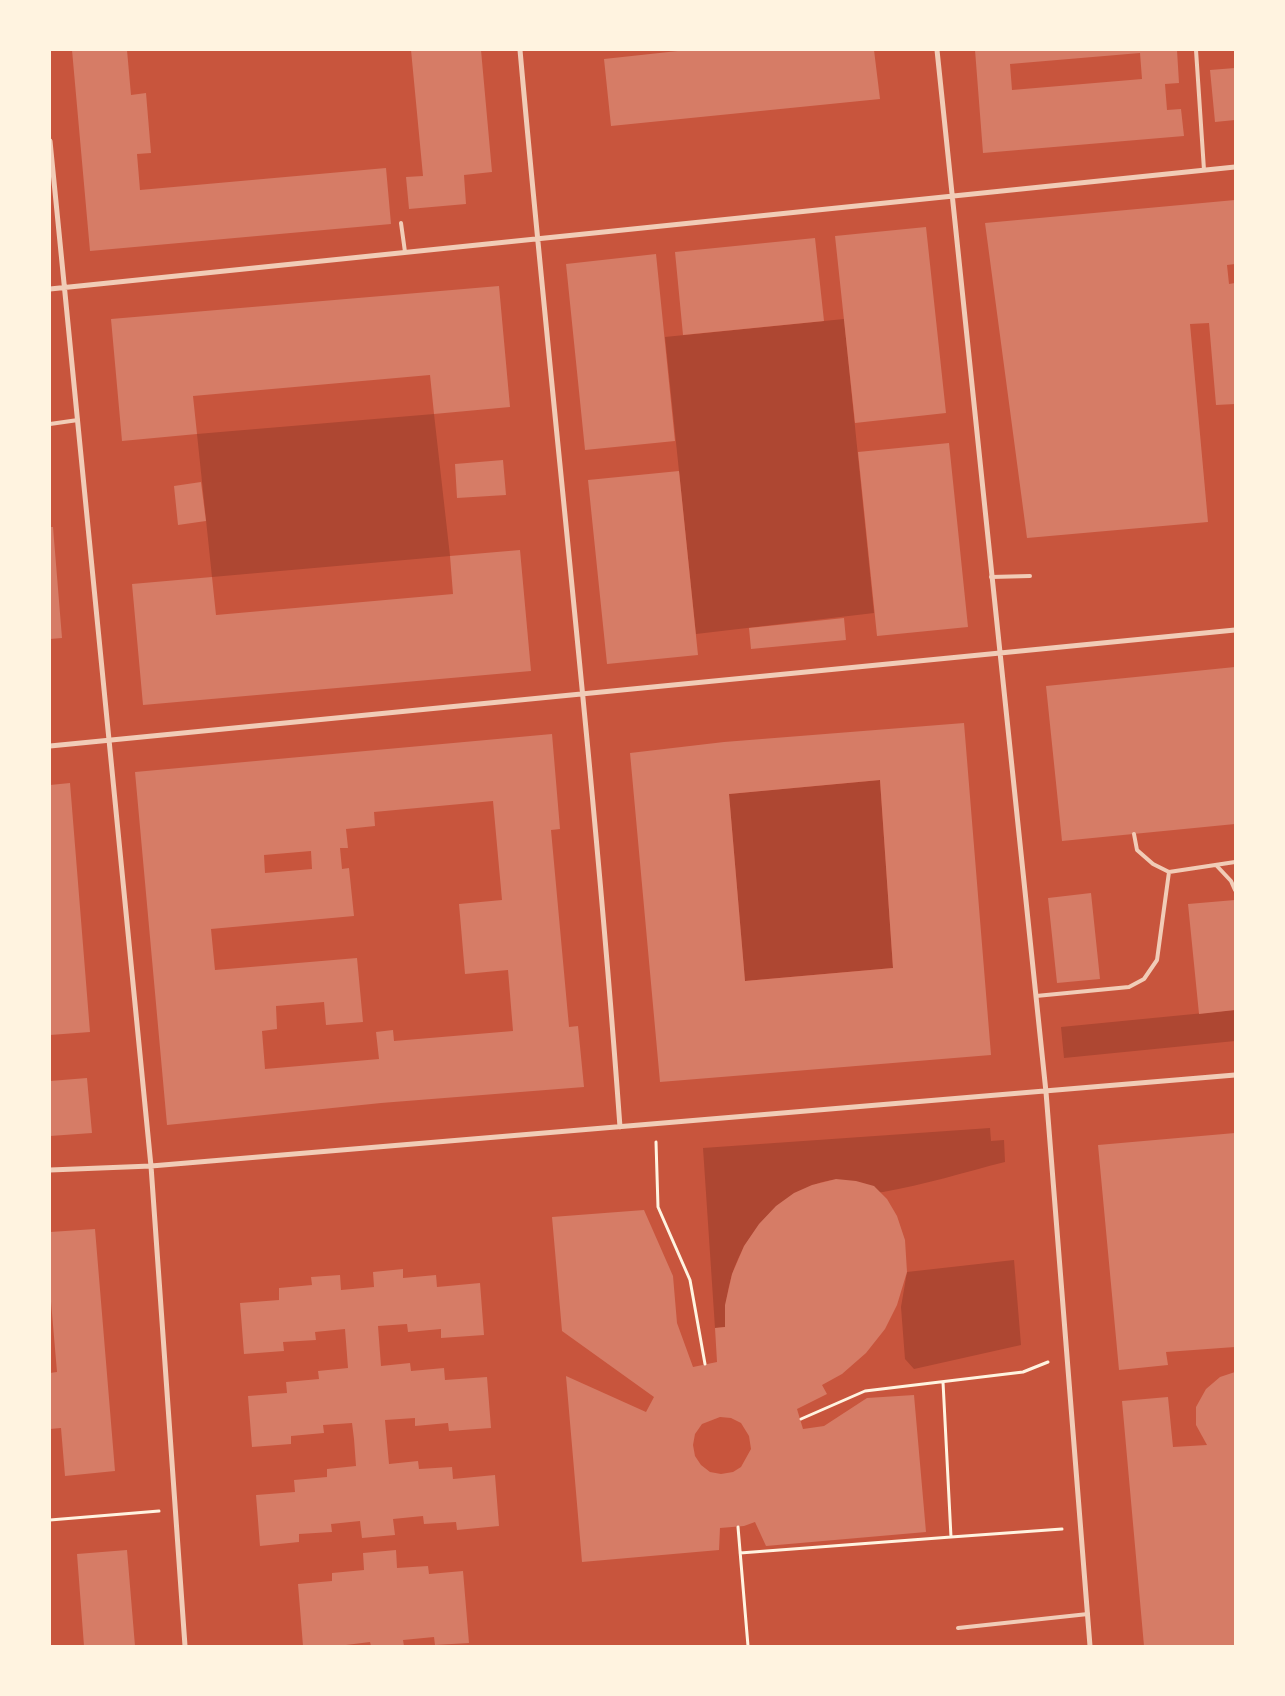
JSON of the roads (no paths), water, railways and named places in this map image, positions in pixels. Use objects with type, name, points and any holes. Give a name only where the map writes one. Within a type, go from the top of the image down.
[{"type":"street","points":[[520,50],[537,238],[584,694],[620,1127]]},
{"type":"street","points":[[937,50],[1046,1092],[1090,1646]]},
{"type":"street","points":[[50,141],[151,1166],[177,1509],[185,1646]]},
{"type":"street","points":[[50,289],[1235,167]]},
{"type":"street","points":[[50,746],[1235,630]]},
{"type":"street","points":[[50,1170],[151,1166],[1235,1075]]},
{"type":"lane","points":[[1196,50],[1204,170]]},
{"type":"lane","points":[[400,223],[405,252]]},
{"type":"lane","points":[[50,424],[78,420]]},
{"type":"lane","points":[[991,577],[1030,576]]},
{"type":"lane","points":[[1134,834],[1137,850],[1153,864],[1169,872],[1235,862]]},
{"type":"lane","points":[[1216,865],[1231,881],[1235,890]]},
{"type":"lane","points":[[1036,996],[1129,986],[1144,979],[1157,960],[1169,872]]},
{"type":"lane","points":[[958,1628],[1088,1614]]}]
